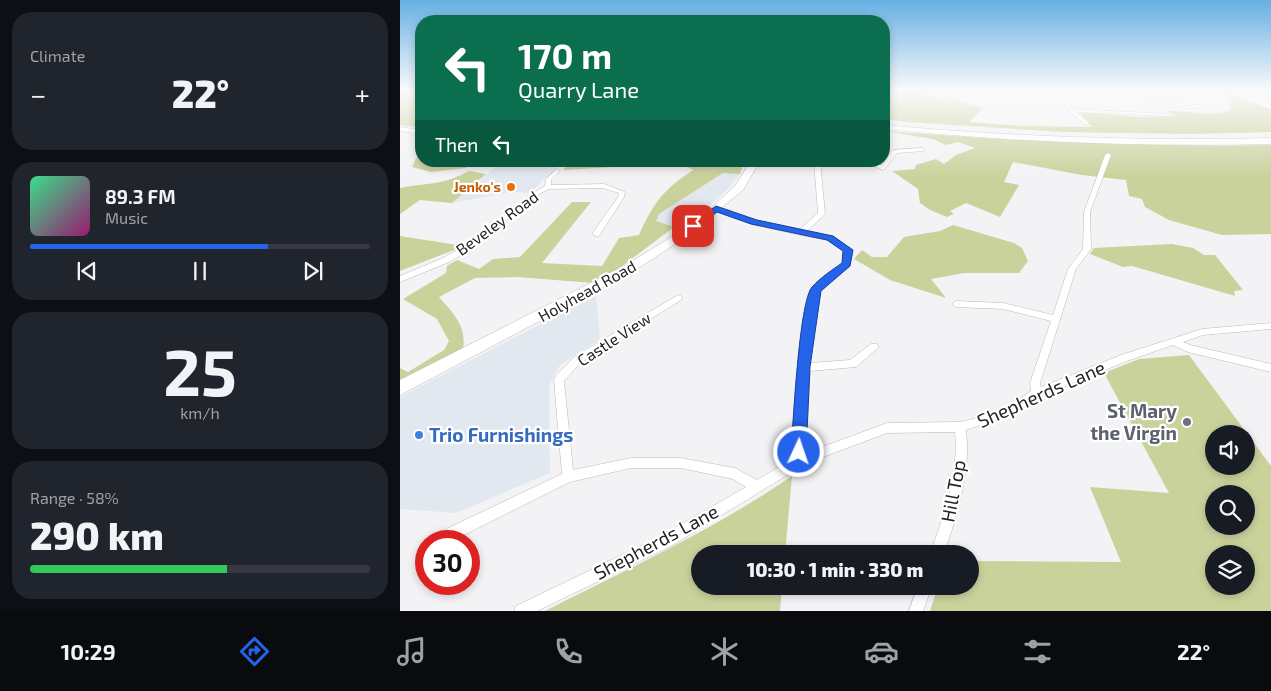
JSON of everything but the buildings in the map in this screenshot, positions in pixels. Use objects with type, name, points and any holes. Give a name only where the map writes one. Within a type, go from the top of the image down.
[{"type":"main road","points":[[890,123],[1017,134],[1271,138]]},
{"type":"main road","points":[[890,127],[1050,139],[1175,142],[1271,138]]},
{"type":"main road","points":[[400,129],[415,131]]},
{"type":"main road","name":"Holyhead Road","points":[[400,388],[630,268],[682,235],[716,209],[739,188],[752,167]]},
{"type":"street","points":[[1082,120],[1086,123]]},
{"type":"street","points":[[890,158],[895,151],[922,150]]},
{"type":"street","points":[[1037,393],[1035,383],[1072,269],[1087,250],[1088,212],[1108,155]]},
{"type":"street","points":[[800,233],[822,214],[818,167]]},
{"type":"street","name":"Beveley Road","points":[[400,279],[446,260],[467,248],[535,194],[548,187],[548,180],[557,171]]},
{"type":"street","points":[[548,187],[595,186],[619,189],[622,192],[621,197],[596,230]]},
{"type":"street","points":[[716,209],[754,222],[830,238],[848,250],[847,264],[815,290],[808,320],[799,452],[803,459]]},
{"type":"street","name":"Castle View","points":[[568,477],[559,380],[577,360],[678,298]]},
{"type":"street","points":[[956,304],[1003,306],[1056,319]]},
{"type":"street","name":"Shepherds Lane","points":[[521,611],[666,541],[803,459],[887,428],[960,426],[977,423],[1011,411],[1037,393],[1172,341],[1202,332],[1271,326]]},
{"type":"street","points":[[1172,341],[1196,350],[1271,368]]},
{"type":"street","points":[[804,367],[852,364],[874,347]]},
{"type":"street","name":"Hill Top","points":[[940,545],[953,509],[962,438],[960,426]]},
{"type":"street","points":[[459,530],[568,477],[631,463],[682,463],[735,474],[756,486]]},
{"type":"street","points":[[916,611],[922,595]]},
{"type":"shaded area","points":[[495,167],[557,167],[530,193],[513,192],[452,203]]},
{"type":"shaded area","points":[[723,173],[740,174],[728,189],[700,214],[687,223],[682,222],[674,227],[655,221],[659,214]]},
{"type":"shaded area","points":[[596,295],[600,339],[560,365],[549,386],[550,473],[456,513],[400,509],[400,397]]},
{"type":"green space","points":[[400,120],[415,120],[415,127],[400,125]]},
{"type":"green space","points":[[890,120],[971,120],[969,122],[1020,126],[1092,127],[1086,120],[1271,120],[1271,132],[1191,134],[1063,132]]},
{"type":"green space","points":[[890,131],[1077,142],[1271,145],[1271,234],[1222,235],[1169,220],[1145,207],[1142,199],[1129,196],[1126,180],[1082,175],[1013,162],[1004,182],[1019,185],[1000,217],[966,203],[950,211],[954,214],[947,217],[930,210],[920,203],[918,189],[892,171],[915,169],[916,165],[936,159],[944,164],[956,155],[975,148],[958,142],[946,145],[933,139]]},
{"type":"green space","points":[[415,161],[415,167],[466,167],[431,172],[412,167]]},
{"type":"green space","points":[[565,167],[614,167],[563,170]]},
{"type":"green space","points":[[688,167],[742,167],[740,174],[723,173],[659,214],[656,221],[674,227],[621,267],[593,283],[518,277],[475,278],[439,297],[458,320],[463,333],[463,349],[400,382],[400,368],[408,372],[444,350],[449,341],[437,319],[403,299],[446,273],[447,266],[457,260],[479,269],[493,259],[520,257],[572,202],[591,202],[542,263],[602,266],[619,238],[639,235],[660,198],[674,184],[693,170]]},
{"type":"green space","points":[[469,171],[486,174],[452,203],[420,200],[400,214],[400,188],[443,181]]},
{"type":"green space","points":[[953,225],[1014,243],[1022,248],[1028,261],[1019,273],[964,273],[931,279],[946,298],[890,280],[854,259],[862,250],[872,257],[887,257],[904,237],[940,231]]},
{"type":"green space","points":[[400,236],[464,246],[400,271]]},
{"type":"green space","points":[[1172,244],[1193,248],[1204,255],[1215,255],[1243,290],[1234,291],[1235,296],[1132,266],[1123,267],[1090,254],[1094,248]]},
{"type":"green space","points":[[1189,355],[1241,425],[1205,425],[1205,475],[1255,475],[1255,444],[1271,466],[1271,611],[930,611],[935,595],[979,595],[979,561],[1121,562],[1090,487],[1169,493],[1104,373],[1139,359]]},
{"type":"green space","points":[[792,476],[786,545],[691,545],[691,595],[781,595],[780,611],[545,611],[702,531]]},
{"type":"place","name":"Jenko's","points":[[511,187]]},
{"type":"place","name":"St Mary the Virgin","points":[[1187,422]]},
{"type":"place","name":"Trio Furnishings","points":[[419,435]]},
{"type":"route","points":[[693,226],[716,209],[754,222],[830,238],[848,250],[847,264],[815,290],[808,320],[799,452]]}]
